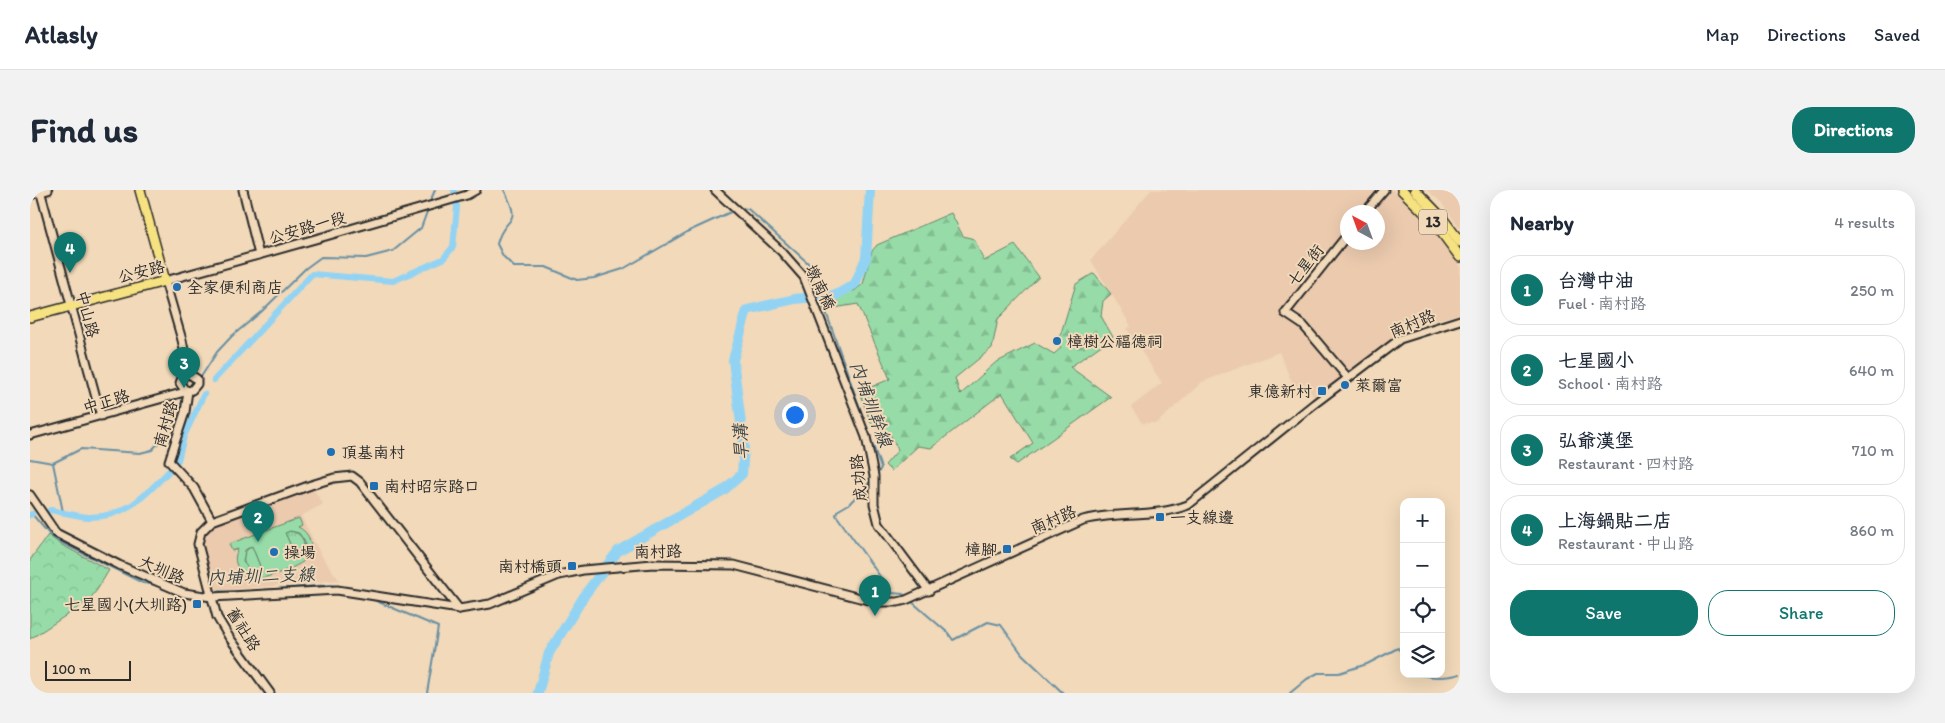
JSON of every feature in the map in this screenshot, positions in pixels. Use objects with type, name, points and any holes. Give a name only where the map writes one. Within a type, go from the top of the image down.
[{"type":"main road","points":[[140,190],[165,281]]},
{"type":"main road","name":"13","points":[[1402,190],[1434,222],[1460,257]]},
{"type":"main road","name":"13","points":[[1415,190],[1442,218],[1460,242]]},
{"type":"main road","name":"公安路","points":[[30,317],[165,281]]},
{"type":"street","points":[[243,190],[260,255]]},
{"type":"street","name":"公安路一段","points":[[260,255],[467,195],[476,190]]},
{"type":"street","name":"墩南橋","points":[[715,190],[794,264],[804,277],[823,322]]},
{"type":"street","points":[[1371,205],[1384,190]]},
{"type":"street","points":[[30,195],[43,191]]},
{"type":"street","name":"中山路","points":[[43,191],[71,306],[101,416]]},
{"type":"street","name":"七星街","points":[[1340,244],[1285,313],[1303,325],[1348,378]]},
{"type":"street","name":"公安路","points":[[165,281],[260,255]]},
{"type":"street","points":[[165,281],[182,340],[189,374],[184,376],[180,382],[184,389],[188,391]]},
{"type":"street","name":"南村路","points":[[459,609],[490,604],[559,575],[612,567],[653,564],[734,565],[880,602],[898,602],[929,591],[1083,520],[1172,511],[1188,505],[1348,378],[1400,340],[1460,320]]},
{"type":"street","name":"成功路","points":[[823,322],[866,437],[874,476],[874,504],[879,524],[929,591]]},
{"type":"street","name":"南村路","points":[[189,374],[197,379],[194,387],[188,391],[185,412],[169,461],[194,488],[212,521]]},
{"type":"street","name":"中正路","points":[[30,436],[188,391]]},
{"type":"street","points":[[212,521],[310,484],[352,476],[360,482],[459,609]]},
{"type":"street","name":"大圳路","points":[[30,495],[56,533],[119,565],[184,594],[212,597],[337,590],[459,609]]},
{"type":"street","name":"舊社路","points":[[212,521],[201,532],[198,544],[217,617],[229,637],[270,693]]},
{"type":"shaded area","points":[[1151,190],[1393,190],[1429,225],[1460,266],[1460,314],[1426,322],[1405,330],[1315,399],[1304,383],[1297,388],[1292,382],[1279,352],[1202,382],[1157,423],[1142,423],[1131,407],[1162,383],[1127,329],[1131,326],[1091,260]]},
{"type":"shaded area","points":[[1427,190],[1460,190],[1460,228],[1442,203]]},
{"type":"shaded area","points":[[314,490],[323,504],[301,516],[321,555],[339,580],[215,591],[202,546],[203,537],[209,526]]},
{"type":"green space","points":[[951,213],[963,236],[974,239],[984,261],[1015,245],[1039,277],[998,319],[992,348],[955,378],[960,395],[995,363],[1035,343],[1054,354],[1061,348],[1058,343],[1076,284],[1094,273],[1111,294],[1103,301],[1101,316],[1113,337],[1070,367],[1111,397],[1017,464],[1010,459],[1033,443],[1002,393],[931,448],[918,446],[891,471],[885,465],[898,450],[891,436],[871,423],[859,392],[890,379],[858,304],[834,308],[827,305],[844,289],[854,291],[863,284],[872,251],[877,245]]},
{"type":"green space","points":[[299,518],[302,525],[298,527],[307,534],[311,548],[308,557],[296,566],[272,575],[253,579],[239,570],[235,560],[238,549],[232,551],[229,544]],"holes":[[[290,531],[299,533],[305,542],[304,551],[296,557],[285,533]],[[252,546],[262,571],[260,572],[249,569],[243,562],[245,550]]]},
{"type":"green space","points":[[290,531],[300,535],[303,540],[303,551],[296,557],[285,533]]},
{"type":"green space","points":[[48,535],[60,544],[109,570],[88,601],[30,639],[30,560]]},
{"type":"green space","points":[[252,546],[262,571],[256,572],[251,570],[245,564],[244,554]]},
{"type":"waterway","points":[[430,202],[435,190]]},
{"type":"waterway","points":[[214,380],[312,274],[393,281],[443,259],[453,247],[457,207],[454,190]]},
{"type":"waterway","points":[[504,190],[510,202],[512,216],[500,235],[497,244],[503,256],[514,267],[546,267],[577,280],[594,278],[623,269],[689,231],[735,210]]},
{"type":"waterway","name":"旱溝","points":[[538,693],[549,653],[586,593],[618,551],[724,490],[742,474],[744,447],[733,360],[747,310],[795,299],[836,295],[855,284],[866,258],[870,190]]},
{"type":"waterway","name":"內埔圳幹線","points":[[739,208],[748,209],[808,263],[818,297],[826,312],[881,468],[876,476]]},
{"type":"waterway","points":[[199,380],[217,352],[232,336],[261,312],[306,268],[321,257],[366,258],[393,251],[421,228],[428,209]]},
{"type":"waterway","points":[[178,460],[184,436],[204,394]]},
{"type":"waterway","points":[[30,459],[53,463],[81,449],[140,453],[152,450],[170,430],[176,409],[185,400]]},
{"type":"waterway","points":[[53,463],[63,512]]},
{"type":"waterway","points":[[50,510],[88,517],[113,514],[143,497],[169,471]]},
{"type":"waterway","name":"內埔圳幹線","points":[[871,481],[849,504],[837,511],[836,515],[892,593],[903,594],[906,597]]},
{"type":"waterway","name":"內埔圳二支線","points":[[32,514],[50,535],[58,541],[143,583],[158,585]]},
{"type":"waterway","name":"內埔圳二支線","points":[[212,591],[236,592],[330,585],[342,587]]},
{"type":"waterway","name":"內埔圳二支線","points":[[195,591],[207,591]]},
{"type":"waterway","name":"內埔圳二支線","points":[[369,598],[438,627],[427,693]]},
{"type":"waterway","name":"內埔圳幹線","points":[[911,601],[948,633],[953,640],[988,622],[1001,625],[1022,654],[1063,693]]},
{"type":"waterway","name":"內埔圳幹線","points":[[1290,693],[1307,679],[1318,673],[1339,673],[1367,664],[1398,648],[1400,651]]},
{"type":"waterway","name":"內埔圳幹線","points":[[1445,676],[1460,674]]},
{"type":"place","name":"上海鍋貼二店","points":[[70,273]]},
{"type":"place","name":"全家便利商店","points":[[177,287]]},
{"type":"place","name":"樟樹公福德祠","points":[[1057,341]]},
{"type":"place","name":"萊爾富","points":[[1345,385]]},
{"type":"place","name":"弘爺漢堡","points":[[184,388]]},
{"type":"place","name":"東億新村","points":[[1322,391]]},
{"type":"place","name":"頂基南村","points":[[331,452]]},
{"type":"place","name":"南村昭宗路口","points":[[374,486]]},
{"type":"place","name":"一支線邊","points":[[1160,517]]},
{"type":"place","name":"七星國小","points":[[258,542]]},
{"type":"place","name":"樟腳","points":[[1007,549]]},
{"type":"place","name":"操場","points":[[274,552]]},
{"type":"place","name":"南村橋頭","points":[[572,566]]},
{"type":"place","name":"七星國小(大圳路)","points":[[197,604]]},
{"type":"place","name":"台灣中油","points":[[875,616]]}]
